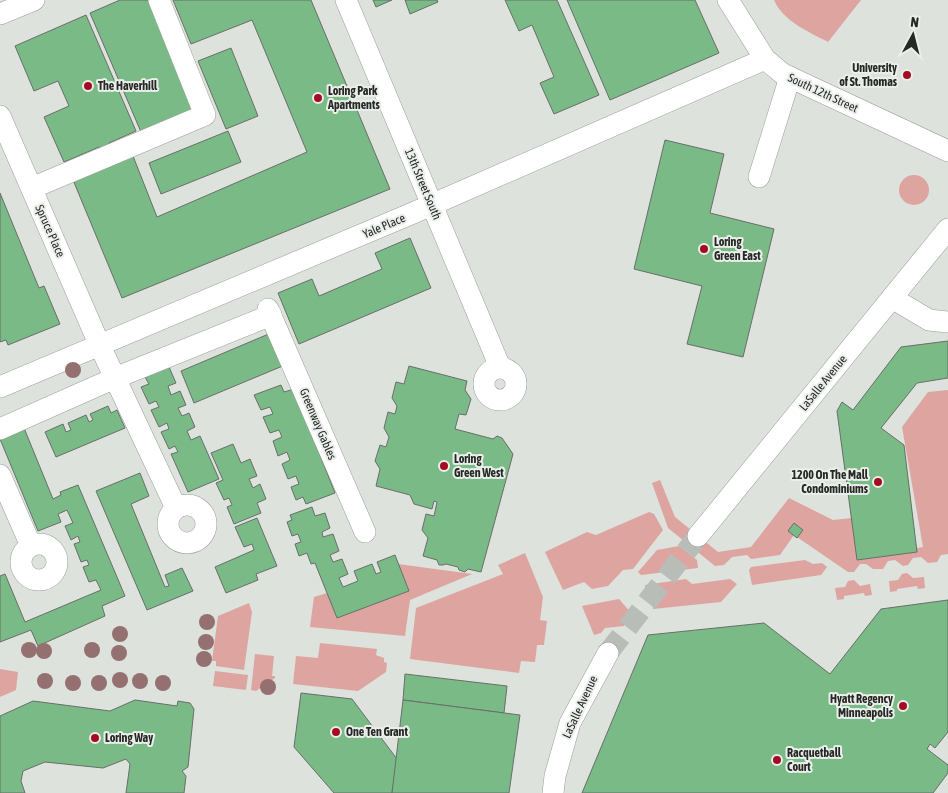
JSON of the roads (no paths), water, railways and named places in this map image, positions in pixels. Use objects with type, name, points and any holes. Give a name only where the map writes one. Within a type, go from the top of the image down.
[{"type":"street","points":[[0,14],[34,0]]},
{"type":"street","points":[[32,188],[205,115],[159,0]]},
{"type":"street","name":"13th Street South","points":[[346,0],[500,367]]},
{"type":"street","name":"South 12th Street","points":[[728,0],[765,60],[783,74],[948,151]]},
{"type":"street","name":"Yale Place","points":[[0,387],[100,346],[264,301],[432,205],[765,60]]},
{"type":"street","points":[[760,177],[790,77]]},
{"type":"street","name":"Spruce Place","points":[[0,116],[100,346]]},
{"type":"street","name":"LaSalle Avenue","points":[[698,536],[948,230]]},
{"type":"street","points":[[892,298],[929,320],[948,322]]},
{"type":"street","points":[[0,429],[115,378],[264,301]]},
{"type":"street","name":"Greenway Gables","points":[[264,301],[365,532]]},
{"type":"street","points":[[100,346],[176,508]]},
{"type":"street","points":[[0,476],[31,546]]},
{"type":"street","name":"LaSalle Avenue","points":[[553,793],[555,776],[570,723],[608,654]]},
{"type":"tunnel","points":[[608,653],[698,536]]},
{"type":"place","name":"University of St. Thomas","points":[[907,75]]},
{"type":"place","name":"The Haverhill","points":[[88,86]]},
{"type":"place","name":"Loring Park Apartments","points":[[318,98]]},
{"type":"place","name":"Loring Green East","points":[[704,249]]},
{"type":"place","name":"Loring Green West","points":[[444,466]]},
{"type":"place","name":"1200 On The Mall Condominiums","points":[[878,482]]},
{"type":"place","name":"Hyatt Regency Minneapolis","points":[[903,706]]},
{"type":"place","name":"One Ten Grant","points":[[336,732]]},
{"type":"place","name":"Loring Way","points":[[95,738]]},
{"type":"place","name":"Racquetball Court","points":[[777,760]]}]
